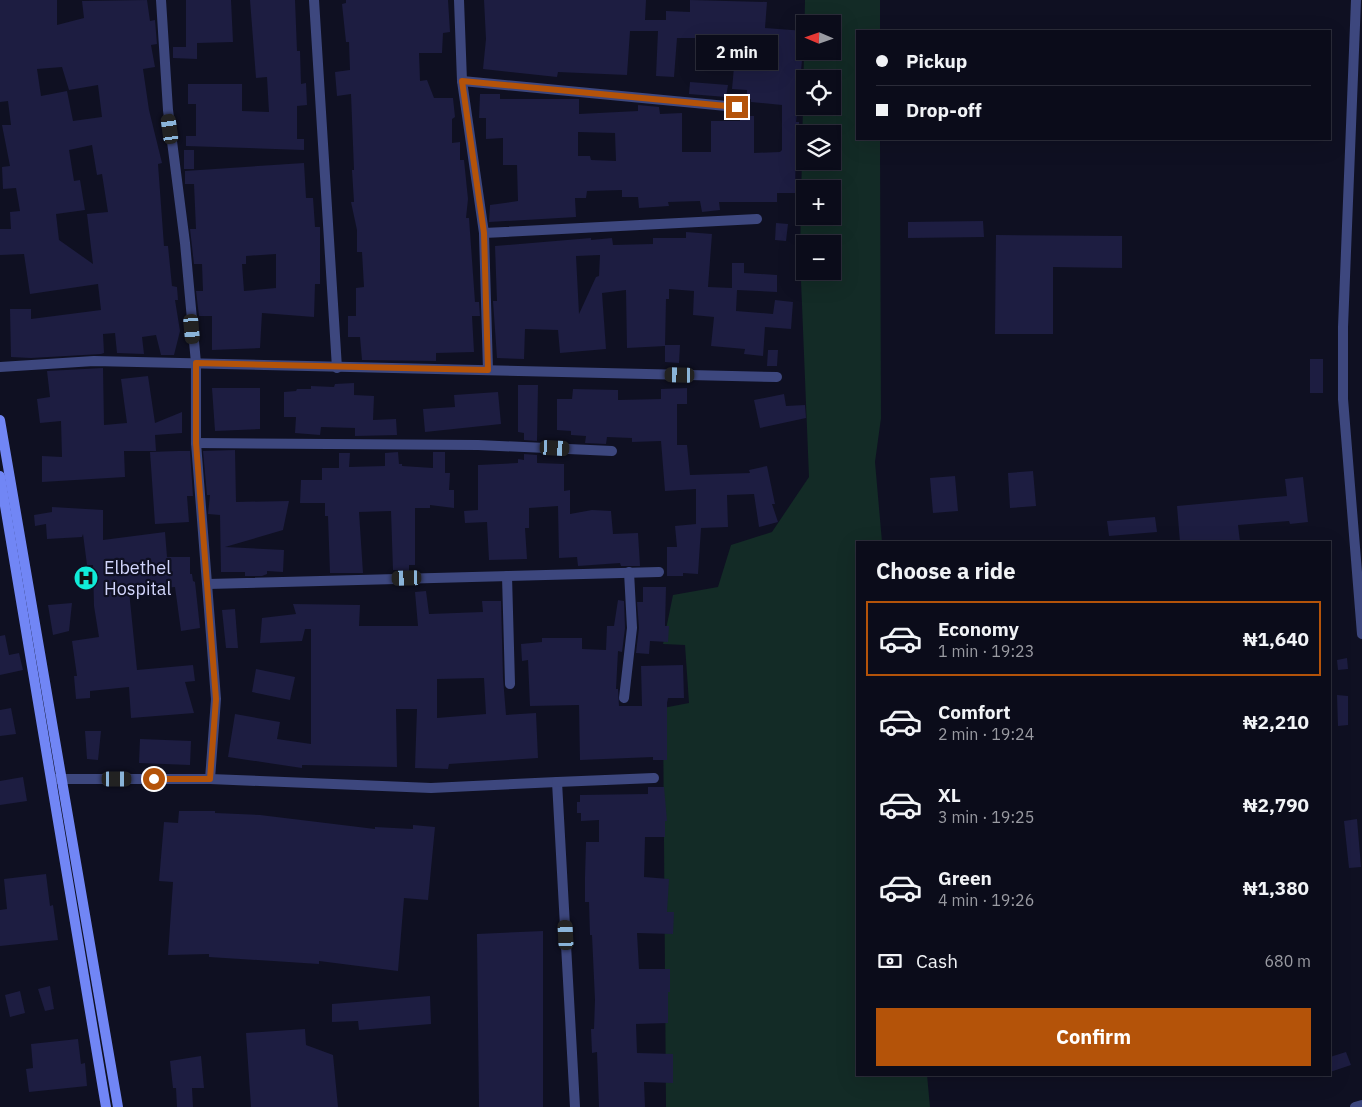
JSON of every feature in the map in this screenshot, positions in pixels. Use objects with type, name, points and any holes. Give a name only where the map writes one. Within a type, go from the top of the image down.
[{"type":"main road","points":[[0,420],[60,780],[118,1107]]},
{"type":"main road","points":[[0,476],[106,1107]]},
{"type":"street","points":[[161,0],[168,110],[185,242],[196,363],[196,443],[216,699],[210,779]]},
{"type":"street","points":[[314,0],[337,368]]},
{"type":"street","points":[[459,0],[462,81],[484,233],[488,370]]},
{"type":"street","points":[[1356,0],[1343,317],[1343,399],[1362,634]]},
{"type":"street","points":[[462,81],[737,107]]},
{"type":"street","points":[[484,233],[758,219]]},
{"type":"street","points":[[0,366],[94,361],[777,377]]},
{"type":"street","points":[[196,443],[478,445],[612,451]]},
{"type":"street","points":[[624,698],[632,628],[630,572]]},
{"type":"street","points":[[208,584],[659,572]]},
{"type":"street","points":[[507,576],[510,684]]},
{"type":"street","points":[[50,780],[210,779],[431,788],[654,778]]},
{"type":"street","points":[[557,782],[575,1107]]},
{"type":"street","points":[[1354,1107],[1362,1105]]},
{"type":"green space","points":[[805,0],[880,0],[880,30],[856,30],[856,140],[880,140],[881,418],[875,462],[882,541],[856,541],[856,1076],[927,1076],[930,1107],[666,1107],[663,708],[689,703],[685,645],[663,644],[673,595],[718,587],[731,545],[772,532],[809,477],[801,280],[841,280],[841,235],[800,235],[801,225],[841,225],[841,180],[801,180],[802,170],[841,170],[841,125],[803,125],[803,115],[841,115],[841,70],[804,70],[804,60],[841,60],[841,15],[805,15]]},
{"type":"building","points":[[0,0],[57,0],[57,25],[84,18],[82,1],[147,0],[150,21],[155,20],[157,44],[151,45],[155,67],[143,69],[149,110],[162,163],[158,164],[164,246],[168,246],[172,286],[177,287],[178,300],[175,300],[180,331],[174,355],[161,355],[156,335],[142,337],[144,354],[117,353],[115,333],[103,334],[104,353],[101,354],[31,358],[11,357],[10,309],[31,309],[31,319],[101,310],[98,284],[30,294],[24,254],[0,255],[0,229],[11,229],[10,212],[20,211],[16,188],[3,189],[2,167],[10,166],[2,125],[11,125],[8,101],[0,102]],"holes":[[[62,67],[69,90],[98,85],[102,117],[73,121],[67,91],[41,96],[37,69]],[[92,145],[97,175],[102,174],[108,212],[87,214],[93,264],[59,240],[56,214],[85,210],[80,180],[74,181],[69,150]]]},
{"type":"building","points":[[186,0],[231,0],[233,42],[197,43],[197,59],[173,58],[173,47],[186,47]]},
{"type":"building","points":[[250,0],[295,0],[297,51],[300,51],[301,84],[306,83],[307,105],[297,106],[297,139],[304,139],[304,150],[186,146],[186,136],[196,136],[196,104],[188,104],[188,84],[242,84],[242,111],[269,112],[267,77],[256,78]]},
{"type":"building","points":[[346,0],[448,0],[450,32],[443,33],[442,53],[419,53],[420,81],[427,80],[434,98],[453,98],[455,117],[452,119],[452,143],[460,142],[460,160],[464,160],[468,199],[466,218],[469,218],[475,302],[479,302],[480,316],[472,316],[474,352],[436,353],[436,361],[362,360],[360,337],[348,337],[348,316],[356,316],[356,288],[364,287],[362,252],[357,252],[357,230],[351,202],[354,202],[352,170],[354,170],[351,94],[337,96],[335,72],[350,70],[349,42],[346,42],[342,4],[346,3]]},
{"type":"building","points":[[484,0],[646,0],[645,20],[666,20],[666,11],[690,12],[690,0],[767,2],[765,28],[796,30],[796,60],[802,60],[801,70],[796,70],[796,122],[799,122],[799,125],[796,125],[795,193],[777,193],[777,202],[719,202],[720,210],[702,212],[700,201],[668,202],[669,206],[639,208],[638,197],[622,197],[622,190],[587,191],[586,198],[575,198],[576,217],[489,222],[490,205],[518,201],[517,165],[503,165],[503,138],[486,139],[486,118],[479,118],[480,94],[500,94],[500,99],[579,99],[579,114],[638,111],[638,105],[659,107],[660,114],[682,113],[682,152],[711,152],[711,121],[740,121],[740,116],[754,116],[754,153],[780,152],[782,150],[782,105],[751,102],[751,99],[747,99],[747,90],[732,89],[736,45],[719,44],[719,38],[677,38],[674,77],[656,76],[658,31],[630,31],[627,75],[558,72],[557,77],[483,69],[486,39]],"holes":[[[578,132],[615,133],[616,161],[591,160],[590,156],[578,156]]]},
{"type":"building","points":[[690,82],[728,85],[726,97],[689,94]]},
{"type":"building","points":[[184,150],[194,150],[194,169],[184,169]]},
{"type":"building","points":[[304,163],[306,198],[313,198],[315,227],[320,227],[320,284],[315,284],[314,317],[262,313],[260,348],[212,350],[212,316],[199,316],[196,291],[203,291],[202,264],[194,264],[190,229],[196,229],[194,184],[185,184],[185,171]],"holes":[[[276,254],[276,288],[244,291],[242,264],[246,264],[246,256]]]},
{"type":"building","points":[[983,221],[984,237],[908,238],[908,222]]},
{"type":"building","points":[[776,223],[788,224],[786,241],[775,240]]},
{"type":"building","points":[[686,232],[712,234],[708,287],[732,288],[732,263],[744,263],[744,273],[777,275],[777,292],[737,290],[736,311],[773,314],[775,300],[793,302],[791,329],[765,327],[763,356],[744,354],[745,349],[711,346],[714,317],[693,315],[694,291],[669,289],[669,299],[666,299],[665,346],[627,348],[626,290],[602,293],[606,349],[560,353],[558,330],[525,329],[524,359],[497,358],[493,301],[497,301],[495,246],[591,238],[591,240],[612,238],[613,245],[653,244],[653,238],[686,238]],"holes":[[[600,255],[599,276],[596,277],[579,314],[576,256]]]},
{"type":"building","points":[[996,235],[1122,236],[1122,268],[1053,267],[1053,334],[995,334]]},
{"type":"building","points":[[665,345],[680,345],[679,363],[665,362]]},
{"type":"building","points":[[768,350],[778,350],[777,366],[767,366]]},
{"type":"building","points":[[1310,359],[1323,359],[1323,393],[1310,393]]},
{"type":"building","points":[[103,368],[104,425],[127,423],[121,379],[148,376],[155,423],[182,412],[182,433],[155,435],[156,451],[124,451],[125,477],[42,482],[42,456],[62,457],[61,421],[40,423],[37,399],[50,397],[47,371]]},
{"type":"building","points":[[354,383],[354,395],[374,396],[373,420],[396,419],[397,435],[355,436],[355,428],[321,427],[320,435],[295,433],[296,417],[284,417],[284,392],[296,391],[297,389],[311,389],[311,386],[334,387],[335,384]]},
{"type":"building","points":[[518,385],[538,385],[537,441],[524,440],[524,433],[518,432]]},
{"type":"building","points":[[212,388],[260,388],[260,429],[215,431]]},
{"type":"building","points":[[687,388],[687,404],[677,404],[677,445],[687,445],[690,475],[750,473],[749,470],[767,466],[775,504],[772,504],[778,522],[759,527],[754,494],[727,495],[728,527],[701,528],[698,574],[683,573],[683,576],[667,576],[667,547],[677,547],[675,526],[696,524],[696,489],[665,491],[661,441],[632,442],[632,438],[607,437],[606,444],[585,443],[586,436],[571,435],[571,431],[557,430],[557,399],[572,399],[573,389],[618,390],[618,400],[661,399],[661,389]]},
{"type":"building","points":[[498,392],[501,424],[425,432],[423,409],[455,407],[454,395]]},
{"type":"building","points":[[784,394],[786,406],[805,405],[806,418],[760,428],[754,400]]},
{"type":"building","points":[[235,450],[236,502],[289,501],[283,530],[225,547],[284,550],[283,572],[267,571],[267,574],[262,576],[245,576],[245,572],[221,572],[220,515],[208,514],[210,495],[207,495],[203,451]]},
{"type":"building","points":[[190,451],[193,496],[187,496],[189,522],[155,524],[150,452]]},
{"type":"building","points":[[398,452],[399,464],[402,464],[402,466],[433,468],[433,452],[445,452],[445,473],[450,473],[449,490],[454,490],[454,508],[430,505],[430,508],[415,508],[415,565],[409,565],[409,571],[393,570],[391,511],[359,512],[363,573],[330,573],[328,516],[325,516],[325,503],[300,503],[301,480],[322,480],[322,468],[339,468],[339,453],[350,453],[349,467],[385,466],[385,453]]},
{"type":"building","points":[[524,454],[537,455],[537,463],[564,464],[564,491],[570,490],[570,514],[592,510],[611,511],[613,534],[638,533],[640,566],[621,566],[620,563],[578,566],[577,557],[559,558],[558,506],[529,508],[529,528],[525,528],[527,559],[489,560],[487,522],[465,523],[464,511],[478,510],[478,465],[518,463],[518,459],[524,460]]},
{"type":"building","points":[[1033,471],[1036,506],[1010,508],[1008,473]]},
{"type":"building","points":[[955,476],[958,511],[933,513],[930,478]]},
{"type":"building","points":[[1303,477],[1308,522],[1290,524],[1289,521],[1238,525],[1240,541],[1180,541],[1177,506],[1287,496],[1285,479]]},
{"type":"building","points":[[52,507],[103,510],[103,540],[165,532],[167,557],[190,557],[190,574],[192,574],[193,581],[195,582],[200,628],[181,631],[175,587],[129,591],[137,670],[193,665],[195,681],[185,682],[194,713],[131,718],[129,687],[90,691],[90,698],[76,699],[74,676],[77,676],[72,641],[99,637],[94,606],[93,565],[87,565],[83,534],[82,537],[47,539],[46,524],[35,526],[34,515],[52,512]]},
{"type":"building","points":[[1155,517],[1157,532],[1109,536],[1107,521]]},
{"type":"building","points":[[643,587],[666,587],[665,626],[669,626],[668,642],[650,641],[649,654],[636,653],[639,628],[637,602],[643,602]]},
{"type":"building","points":[[426,591],[429,614],[483,612],[482,601],[501,601],[506,715],[536,713],[538,758],[449,764],[448,769],[415,768],[417,709],[396,709],[397,767],[302,765],[302,768],[228,757],[235,714],[280,722],[277,739],[311,744],[311,629],[305,629],[302,641],[260,643],[262,618],[296,614],[293,604],[360,605],[359,626],[418,626],[415,592]],"holes":[[[484,678],[486,714],[437,718],[437,679]]]},
{"type":"building","points":[[618,600],[624,601],[625,628],[622,652],[618,651],[616,689],[618,689],[619,706],[642,706],[641,666],[683,665],[684,698],[668,698],[667,703],[667,760],[653,760],[653,757],[580,760],[579,705],[530,706],[528,660],[522,661],[521,644],[542,642],[542,638],[582,638],[582,649],[606,650],[607,626],[614,626]]},
{"type":"building","points":[[72,603],[69,631],[53,635],[48,605]]},
{"type":"building","points":[[235,609],[238,648],[226,648],[222,610]]},
{"type":"building","points":[[5,635],[9,655],[19,653],[23,670],[0,675],[0,636]]},
{"type":"building","points":[[1347,658],[1348,669],[1338,670],[1337,660]]},
{"type":"building","points":[[256,669],[295,677],[290,700],[252,692]]},
{"type":"building","points":[[1337,695],[1348,696],[1348,725],[1338,726]]},
{"type":"building","points":[[11,708],[16,734],[0,736],[0,710]]},
{"type":"building","points":[[85,731],[101,731],[98,760],[87,759]]},
{"type":"building","points":[[140,739],[191,741],[190,765],[139,763]]},
{"type":"building","points":[[23,777],[27,801],[0,805],[0,781]]},
{"type":"building","points":[[648,787],[664,787],[667,821],[665,821],[665,837],[645,837],[644,877],[669,879],[667,912],[674,912],[673,934],[637,933],[639,969],[670,969],[670,992],[668,992],[668,1023],[636,1024],[637,1053],[673,1054],[673,1083],[644,1082],[645,1107],[599,1107],[597,1052],[592,1053],[591,1029],[594,1029],[595,1000],[592,935],[590,935],[589,902],[585,902],[585,877],[586,842],[599,842],[599,820],[581,821],[581,813],[577,813],[577,802],[580,802],[580,795],[648,794]]},
{"type":"building","points":[[179,811],[215,811],[215,813],[260,815],[375,829],[375,827],[413,829],[413,825],[435,827],[428,900],[404,898],[398,971],[319,961],[319,964],[209,957],[209,954],[168,955],[173,882],[159,881],[164,822],[178,823]]},
{"type":"building","points":[[1357,819],[1361,867],[1349,868],[1344,821]]},
{"type":"building","points":[[46,874],[50,906],[53,905],[58,940],[0,946],[0,910],[7,909],[4,879]]},
{"type":"building","points":[[543,931],[543,1107],[479,1107],[477,934]]},
{"type":"building","points":[[50,986],[54,1009],[45,1011],[38,989]]},
{"type":"building","points":[[20,991],[25,1013],[10,1017],[5,995]]},
{"type":"building","points":[[430,996],[431,1024],[359,1030],[358,1021],[332,1022],[332,1004]]},
{"type":"building","points":[[305,1029],[306,1045],[333,1055],[338,1107],[251,1107],[246,1033]]},
{"type":"building","points":[[78,1039],[81,1064],[85,1063],[87,1086],[29,1092],[26,1069],[33,1068],[31,1044]]},
{"type":"building","points":[[1346,1052],[1351,1065],[1331,1072],[1331,1057]]},
{"type":"building","points":[[201,1056],[204,1088],[192,1088],[193,1107],[177,1107],[176,1088],[173,1088],[170,1061]]},
{"type":"place","name":"Elbethel Hospital","points":[[86,578]]},
{"type":"route","points":[[154,779],[210,779],[216,699],[196,443],[196,363],[337,368],[488,370],[484,233],[462,81],[737,107]]}]
